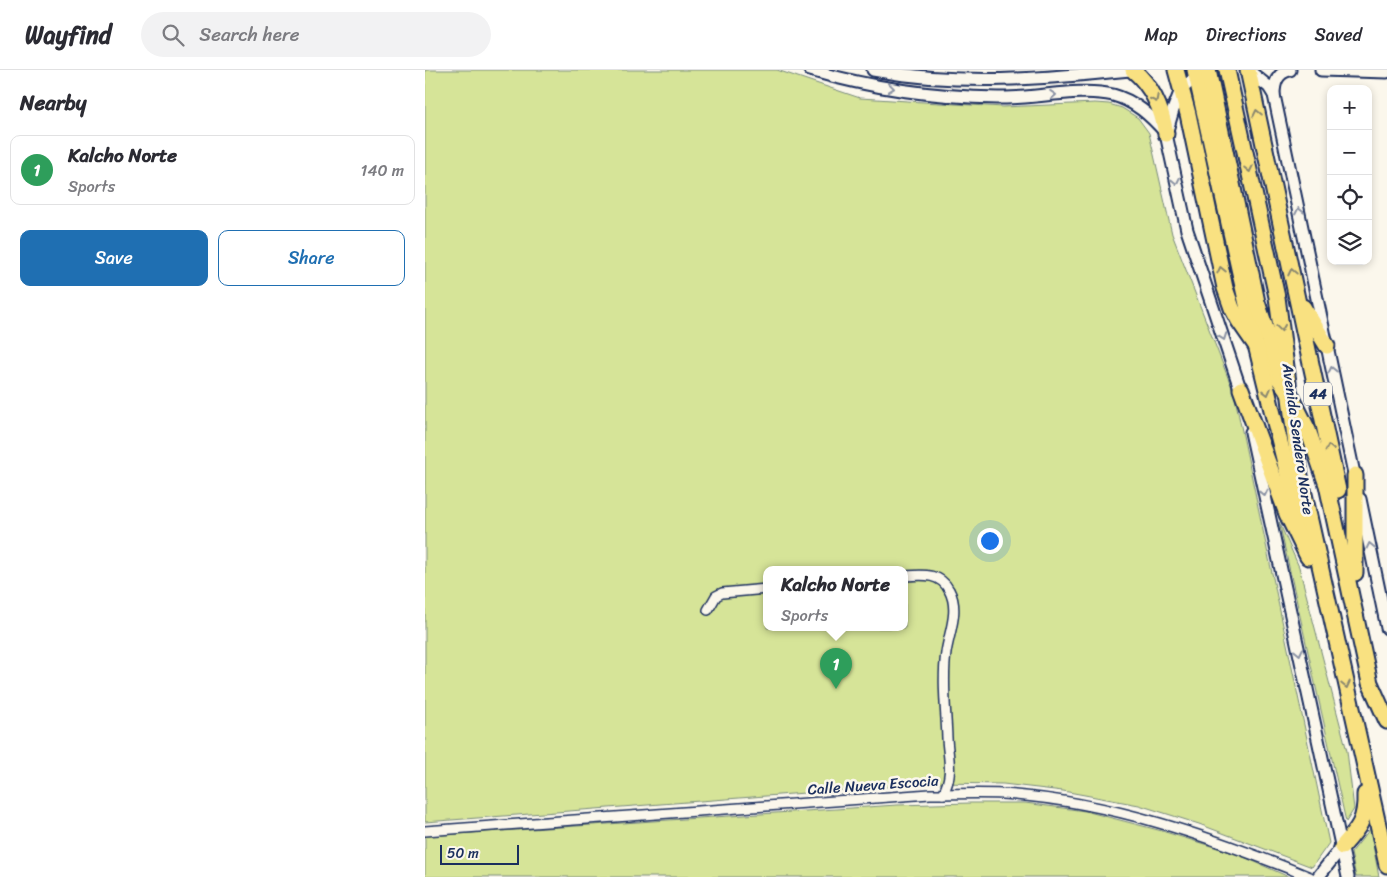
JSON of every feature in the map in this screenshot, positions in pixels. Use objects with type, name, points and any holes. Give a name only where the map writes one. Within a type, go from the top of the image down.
[{"type":"main road","points":[[1132,70],[1143,80],[1156,100],[1161,110],[1166,134]]},
{"type":"main road","points":[[1176,70],[1225,288],[1239,321],[1288,391]]},
{"type":"main road","name":"Avenida Sendero Norte","points":[[1227,70],[1277,298],[1300,476],[1387,865]]},
{"type":"main road","name":"Avenida Sendero Norte","points":[[1248,70],[1387,720]]},
{"type":"main road","points":[[1201,71],[1257,302],[1288,391],[1308,430],[1327,485],[1369,682],[1387,720]]},
{"type":"main road","points":[[1201,71],[1255,345],[1308,557]]},
{"type":"main road","points":[[1298,298],[1327,346]]},
{"type":"main road","points":[[1241,388],[1281,497],[1308,557],[1323,584]]},
{"type":"main road","points":[[1355,475],[1355,573]]},
{"type":"main road","points":[[1342,846],[1356,831],[1364,816],[1365,793],[1358,740]]},
{"type":"street","points":[[810,70],[843,80],[880,87],[948,95],[999,98],[1091,92],[1114,95],[1135,104],[1146,112],[1166,134]]},
{"type":"street","points":[[873,70],[928,78],[973,80],[1052,78],[1132,70]]},
{"type":"street","points":[[1248,70],[1269,87],[1273,95],[1387,628]]},
{"type":"street","points":[[1273,95],[1275,83],[1286,70]]},
{"type":"street","points":[[1321,70],[1387,72]]},
{"type":"street","points":[[1201,71],[1181,90],[1166,134],[1187,230],[1241,388],[1348,877]]},
{"type":"street","points":[[908,576],[929,575],[943,582],[949,590],[954,604],[952,631],[946,653],[945,676],[950,778],[943,794]]},
{"type":"street","points":[[708,610],[716,596],[721,593],[763,589]]},
{"type":"street","name":"Calle Nueva Escocia","points":[[425,830],[943,794],[1003,794],[1076,803],[1147,818],[1225,844],[1310,877]]},
{"type":"street","points":[[1318,877],[1342,846]]},
{"type":"green space","points":[[425,70],[777,70],[860,98],[1003,107],[1109,104],[1122,108],[1138,118],[1149,133],[1172,234],[1234,393],[1329,843],[1312,867],[1199,824],[1139,805],[1063,791],[1003,784],[936,783],[425,822]]},
{"type":"green space","points":[[1279,522],[1299,567],[1347,751],[1354,809],[1346,822]]},
{"type":"green space","points":[[1025,803],[1085,811],[1162,831],[1237,854],[1289,877],[425,877],[425,836],[897,805]]},
{"type":"green space","points":[[1370,829],[1379,877],[1356,877],[1351,853]]},
{"type":"place","name":"Kalcho Norte","points":[[836,689]]}]
